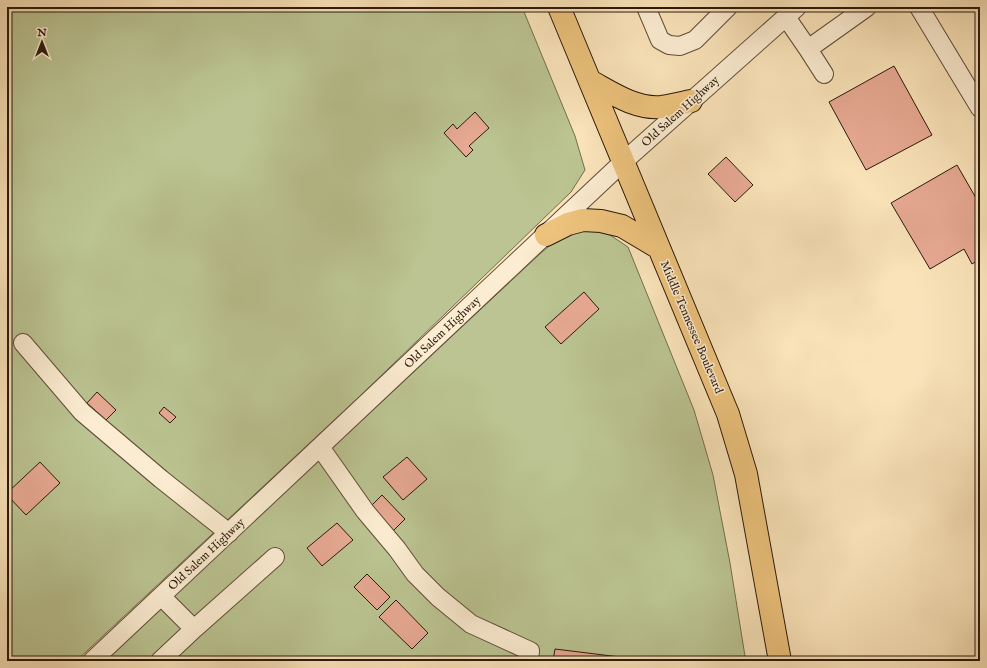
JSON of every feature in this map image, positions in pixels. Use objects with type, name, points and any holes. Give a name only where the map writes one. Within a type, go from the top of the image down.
[{"type":"main road","name":"Middle Tennessee Boulevard","points":[[559,7],[728,414],[746,474],[780,661]]},
{"type":"main road","points":[[590,81],[624,100],[637,104],[661,107],[692,101]]},
{"type":"main road","points":[[546,235],[575,222],[583,220],[601,221],[622,226],[659,248]]},
{"type":"street","points":[[646,7],[660,40],[669,45],[680,46],[695,40],[728,7]]},
{"type":"street","points":[[808,49],[867,7]]},
{"type":"street","points":[[918,7],[980,108]]},
{"type":"street","points":[[791,12],[808,49],[824,74]]},
{"type":"street","name":"Old Salem Highway","points":[[92,661],[623,162],[791,12]]},
{"type":"street","points":[[23,343],[82,412],[161,479],[229,533]]},
{"type":"street","points":[[320,447],[365,511],[416,574],[438,597],[471,624],[530,651],[529,661]]},
{"type":"street","points":[[160,661],[275,557]]},
{"type":"street","points":[[161,596],[194,629]]},
{"type":"green space","points":[[7,7],[522,7],[575,136],[585,170],[571,192],[358,398],[76,661],[7,661]]},
{"type":"green space","points":[[590,229],[610,235],[628,247],[694,410],[713,475],[730,563],[746,661],[104,661],[542,252],[564,234]]},
{"type":"building","points":[[894,66],[932,135],[866,170],[829,102]]},
{"type":"building","points":[[475,112],[489,128],[469,146],[473,150],[466,157],[444,133],[453,124],[457,129]]},
{"type":"building","points":[[726,157],[753,185],[735,202],[708,174]]},
{"type":"building","points":[[957,165],[980,205],[980,259],[972,264],[964,249],[930,269],[891,203]]},
{"type":"building","points":[[584,292],[599,309],[561,344],[545,327]]},
{"type":"building","points":[[97,392],[116,410],[106,420],[87,403]]},
{"type":"building","points":[[164,407],[176,417],[170,423],[159,413]]},
{"type":"building","points":[[407,457],[427,479],[403,500],[383,477]]},
{"type":"building","points":[[40,462],[60,483],[26,515],[7,495],[7,493]]},
{"type":"building","points":[[382,495],[405,519],[393,531],[370,507]]},
{"type":"building","points":[[337,523],[353,540],[322,566],[307,548]]},
{"type":"building","points":[[367,574],[390,597],[377,610],[354,587]]},
{"type":"building","points":[[396,600],[428,633],[412,649],[379,617]]},
{"type":"building","points":[[555,649],[628,658],[628,661],[553,661]]}]
